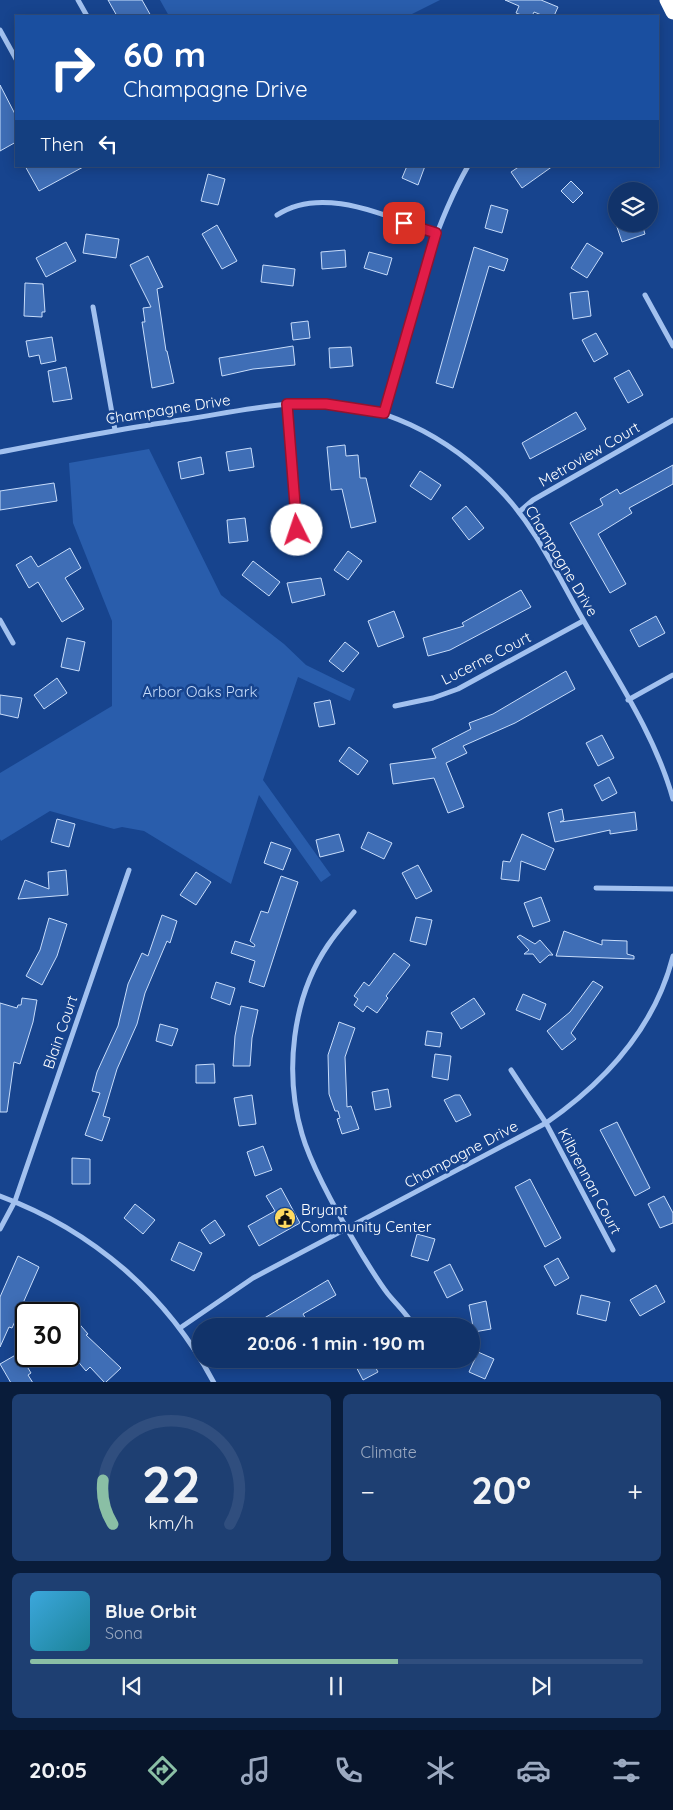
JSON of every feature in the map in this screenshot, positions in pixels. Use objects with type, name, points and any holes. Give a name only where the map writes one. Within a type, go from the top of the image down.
[{"type":"highway","points":[[667,0],[673,12]]},
{"type":"street","points":[[78,0],[86,15]]},
{"type":"street","points":[[0,30],[15,56]]},
{"type":"street","points":[[384,413],[436,233],[452,194],[467,167]]},
{"type":"street","points":[[277,215],[289,207],[301,203],[323,201],[347,205],[436,233]]},
{"type":"street","points":[[646,296],[673,346]]},
{"type":"street","points":[[93,307],[115,430]]},
{"type":"street","points":[[287,404],[297,530]]},
{"type":"street","name":"Champagne Drive","points":[[0,452],[115,430],[287,404],[326,404],[384,413],[440,440],[477,467],[519,512],[536,538],[652,743],[668,780],[673,799]]},
{"type":"street","name":"Metroview Court","points":[[519,512],[533,500],[673,420]]},
{"type":"street","points":[[0,620],[13,643]]},
{"type":"street","name":"Lucerne Court","points":[[395,706],[433,698],[458,689],[584,621]]},
{"type":"street","points":[[628,700],[673,675]]},
{"type":"street","name":"Blain Court","points":[[0,1229],[16,1201],[129,870]]},
{"type":"street","points":[[596,888],[673,889]]},
{"type":"street","points":[[354,912],[328,945],[316,965],[304,996],[292,1060],[295,1104],[302,1135],[314,1163],[348,1228],[388,1293],[408,1318]]},
{"type":"street","name":"Champagne Drive","points":[[180,1328],[254,1278],[546,1123],[591,1089],[618,1059],[656,1004],[670,978],[673,956]]},
{"type":"street","points":[[511,1070],[546,1123]]},
{"type":"street","name":"Kilbrennan Court","points":[[546,1123],[613,1250]]},
{"type":"street","points":[[0,1196],[16,1201],[61,1224],[108,1255],[139,1282],[180,1328],[214,1382]]},
{"type":"green space","points":[[160,0],[440,0],[410,15],[168,15]]},
{"type":"green space","name":"Arbor Oaks Park","points":[[149,449],[221,595],[284,644],[306,665],[355,689],[350,701],[298,677],[263,780],[331,875],[321,882],[259,795],[231,884],[144,831],[122,827],[114,829],[50,811],[1,841],[0,839],[0,773],[112,706],[112,621],[73,523],[69,463]]},
{"type":"building","points":[[108,0],[142,0],[150,15],[116,15]]},
{"type":"building","points":[[505,0],[541,0],[558,7],[554,15],[542,15],[534,12],[532,15],[521,15],[516,13],[519,6]]},
{"type":"building","points":[[0,85],[15,114],[15,143],[0,151]]},
{"type":"building","points":[[26,167],[83,167],[39,191]]},
{"type":"building","points":[[407,167],[425,167],[418,185],[402,178]]},
{"type":"building","points":[[518,167],[552,167],[522,188],[511,172]]},
{"type":"building","points":[[208,174],[225,179],[218,205],[201,201]]},
{"type":"building","points":[[571,181],[583,193],[573,203],[561,191]]},
{"type":"building","points":[[491,205],[508,210],[502,233],[485,228]]},
{"type":"building","points":[[217,225],[237,261],[222,269],[202,234]]},
{"type":"building","points":[[619,232],[644,232],[645,234],[622,242]]},
{"type":"building","points":[[86,234],[119,239],[116,258],[83,253]]},
{"type":"building","points":[[66,242],[76,261],[46,277],[36,258]]},
{"type":"building","points":[[587,243],[603,253],[587,278],[571,268]]},
{"type":"building","points":[[474,247],[508,259],[504,271],[489,266],[453,388],[436,383]]},
{"type":"building","points":[[345,250],[346,267],[322,269],[321,252]]},
{"type":"building","points":[[369,252],[392,258],[387,275],[364,268]]},
{"type":"building","points":[[148,256],[163,287],[157,289],[166,351],[174,383],[152,388],[142,322],[145,322],[143,308],[151,307],[130,265]]},
{"type":"building","points":[[263,265],[295,269],[293,286],[261,282]]},
{"type":"building","points":[[25,283],[43,284],[45,312],[42,312],[42,317],[24,316]]},
{"type":"building","points":[[588,291],[591,316],[573,319],[570,293]]},
{"type":"building","points":[[308,321],[310,338],[293,340],[291,323]]},
{"type":"building","points":[[596,333],[608,354],[594,362],[582,340]]},
{"type":"building","points":[[52,337],[56,361],[41,364],[39,355],[29,357],[26,341]]},
{"type":"building","points":[[293,346],[295,365],[253,369],[222,376],[219,358]]},
{"type":"building","points":[[351,347],[353,366],[330,368],[329,348]]},
{"type":"building","points":[[66,367],[72,399],[53,402],[48,371]]},
{"type":"building","points":[[629,370],[643,395],[628,403],[614,378]]},
{"type":"building","points":[[576,412],[586,429],[530,459],[522,443]]},
{"type":"building","points":[[345,445],[346,456],[358,455],[360,478],[366,478],[376,522],[351,528],[342,489],[331,490],[327,447]]},
{"type":"building","points":[[251,448],[254,467],[229,471],[226,452]]},
{"type":"building","points":[[201,457],[204,474],[181,479],[178,462]]},
{"type":"building","points":[[673,465],[673,484],[629,508],[632,513],[598,534],[626,584],[610,593],[570,523],[603,505],[600,499],[617,489],[620,494]]},
{"type":"building","points":[[420,471],[441,485],[431,500],[410,486]]},
{"type":"building","points":[[54,483],[57,501],[0,510],[0,491]]},
{"type":"building","points":[[466,506],[484,528],[469,540],[452,518]]},
{"type":"building","points":[[245,518],[248,541],[229,543],[227,520]]},
{"type":"building","points":[[70,548],[81,568],[65,578],[84,609],[62,622],[38,582],[29,588],[16,565],[31,556],[38,567]]},
{"type":"building","points":[[348,551],[362,561],[348,580],[334,570]]},
{"type":"building","points":[[253,561],[280,582],[269,596],[242,575]]},
{"type":"building","points":[[321,578],[325,595],[292,603],[287,583]]},
{"type":"building","points":[[521,590],[531,607],[450,650],[428,656],[423,638],[464,626],[462,623]]},
{"type":"building","points":[[394,611],[404,637],[378,647],[368,621]]},
{"type":"building","points":[[656,616],[665,633],[639,647],[630,630]]},
{"type":"building","points":[[67,638],[85,642],[79,671],[61,667]]},
{"type":"building","points":[[345,642],[359,653],[343,672],[329,661]]},
{"type":"building","points":[[566,671],[575,689],[515,723],[463,746],[467,753],[446,763],[464,807],[448,813],[434,778],[393,784],[390,764],[436,758],[432,749],[471,729],[469,723],[493,714]]},
{"type":"building","points":[[57,678],[67,693],[44,709],[34,695]]},
{"type":"building","points":[[0,695],[22,698],[18,718],[0,714]]},
{"type":"building","points":[[330,700],[335,724],[319,727],[314,703]]},
{"type":"building","points":[[602,735],[614,758],[598,766],[586,743]]},
{"type":"building","points":[[349,747],[368,761],[358,775],[339,761]]},
{"type":"building","points":[[609,777],[617,793],[602,801],[594,785]]},
{"type":"building","points":[[562,809],[564,820],[560,822],[635,812],[637,830],[610,834],[610,830],[555,842],[548,813]]},
{"type":"building","points":[[57,819],[75,824],[69,847],[51,842]]},
{"type":"building","points":[[368,832],[392,843],[384,859],[361,848]]},
{"type":"building","points":[[339,834],[344,851],[320,857],[316,840]]},
{"type":"building","points":[[522,834],[554,849],[545,870],[521,861],[519,881],[501,879],[503,861],[510,862]]},
{"type":"building","points":[[271,842],[291,849],[283,870],[264,863]]},
{"type":"building","points":[[418,865],[432,891],[416,899],[402,873]]},
{"type":"building","points":[[66,870],[68,895],[18,899],[25,880],[49,889],[48,872]]},
{"type":"building","points":[[196,872],[211,882],[196,905],[180,895]]},
{"type":"building","points":[[281,876],[298,882],[264,987],[249,982],[255,961],[231,953],[235,941],[254,947],[255,945],[250,941],[261,911],[268,913]]},
{"type":"building","points":[[541,897],[550,921],[533,927],[524,903]]},
{"type":"building","points":[[162,915],[177,921],[170,943],[167,941],[145,993],[137,1024],[117,1069],[103,1116],[110,1118],[102,1141],[85,1135],[100,1093],[92,1091],[97,1072],[118,1026],[128,984],[142,953],[148,956]]},
{"type":"building","points":[[416,917],[432,920],[426,945],[410,941]]},
{"type":"building","points":[[49,918],[67,924],[57,956],[42,985],[26,976],[40,950]]},
{"type":"building","points":[[564,931],[602,945],[602,940],[627,941],[627,954],[634,956],[634,959],[556,956]]},
{"type":"building","points":[[520,935],[535,944],[540,940],[553,955],[549,955],[540,963],[533,954],[524,954],[529,950],[517,937]]},
{"type":"building","points":[[394,953],[410,965],[386,996],[388,998],[377,1013],[367,1006],[363,1012],[354,1005],[358,999],[354,996],[364,982],[369,986]]},
{"type":"building","points":[[593,981],[603,987],[571,1033],[576,1039],[562,1050],[547,1031],[570,1012]]},
{"type":"building","points":[[216,982],[235,988],[230,1005],[211,998]]},
{"type":"building","points":[[523,994],[546,1004],[540,1020],[516,1010]]},
{"type":"building","points":[[22,998],[37,1000],[33,1022],[20,1064],[14,1062],[7,1112],[0,1112],[0,1003],[17,1008],[18,1005],[21,1005]]},
{"type":"building","points":[[474,998],[485,1014],[461,1029],[451,1013]]},
{"type":"building","points":[[241,1006],[258,1010],[252,1038],[250,1066],[233,1066],[235,1036]]},
{"type":"building","points":[[339,1022],[355,1028],[345,1057],[347,1107],[351,1106],[359,1129],[342,1134],[337,1119],[340,1118],[338,1111],[335,1111],[329,1094],[328,1055]]},
{"type":"building","points":[[160,1024],[178,1029],[172,1046],[156,1041]]},
{"type":"building","points":[[427,1031],[442,1033],[440,1047],[425,1045]]},
{"type":"building","points":[[435,1054],[451,1056],[448,1080],[432,1077]]},
{"type":"building","points":[[214,1064],[215,1083],[196,1083],[196,1065]]},
{"type":"building","points":[[388,1089],[391,1107],[375,1110],[372,1092]]},
{"type":"building","points":[[252,1095],[256,1124],[239,1126],[234,1098]]},
{"type":"building","points":[[460,1095],[471,1115],[456,1122],[444,1100]]},
{"type":"building","points":[[617,1122],[650,1188],[635,1196],[600,1130]]},
{"type":"building","points":[[263,1146],[272,1170],[255,1176],[247,1152]]},
{"type":"building","points":[[72,1158],[90,1159],[90,1184],[72,1184]]},
{"type":"building","points":[[530,1179],[561,1238],[545,1247],[515,1187]]},
{"type":"building","name":"Bryant Community Center","points":[[281,1188],[300,1223],[259,1246],[248,1226],[275,1211],[266,1196]]},
{"type":"building","points":[[664,1196],[673,1213],[673,1223],[660,1228],[648,1204]]},
{"type":"building","points":[[135,1204],[155,1220],[143,1234],[124,1218]]},
{"type":"building","points":[[215,1220],[225,1235],[210,1244],[201,1230]]},
{"type":"building","points":[[417,1234],[435,1239],[428,1261],[411,1256]]},
{"type":"building","points":[[179,1242],[202,1253],[194,1271],[171,1260]]},
{"type":"building","points":[[18,1256],[39,1267],[24,1302],[15,1302],[15,1321],[12,1328],[9,1327],[0,1347],[0,1297]]},
{"type":"building","points":[[558,1258],[569,1278],[555,1286],[544,1266]]},
{"type":"building","points":[[450,1264],[463,1290],[447,1298],[434,1272]]},
{"type":"building","points":[[328,1280],[336,1295],[303,1314],[305,1318],[264,1318]]},
{"type":"building","points":[[656,1285],[665,1302],[640,1316],[630,1300]]},
{"type":"building","points":[[581,1295],[610,1302],[606,1321],[577,1314]]},
{"type":"building","points":[[486,1301],[491,1329],[480,1331],[480,1318],[471,1318],[469,1305]]},
{"type":"building","points":[[80,1325],[88,1334],[86,1335],[121,1368],[106,1382],[90,1367],[86,1371],[80,1364]]},
{"type":"building","points":[[480,1353],[494,1359],[485,1379],[469,1372],[471,1368],[480,1368]]},
{"type":"building","points":[[15,1355],[15,1367],[27,1367],[31,1373],[28,1375],[32,1382],[10,1382],[0,1364]]},
{"type":"building","points":[[357,1368],[376,1368],[378,1372],[363,1380]]},
{"type":"place","name":"Bryant Community Center","points":[[285,1218]]},
{"type":"route","points":[[297,530],[287,404],[326,404],[384,413],[436,233],[404,223]]}]
